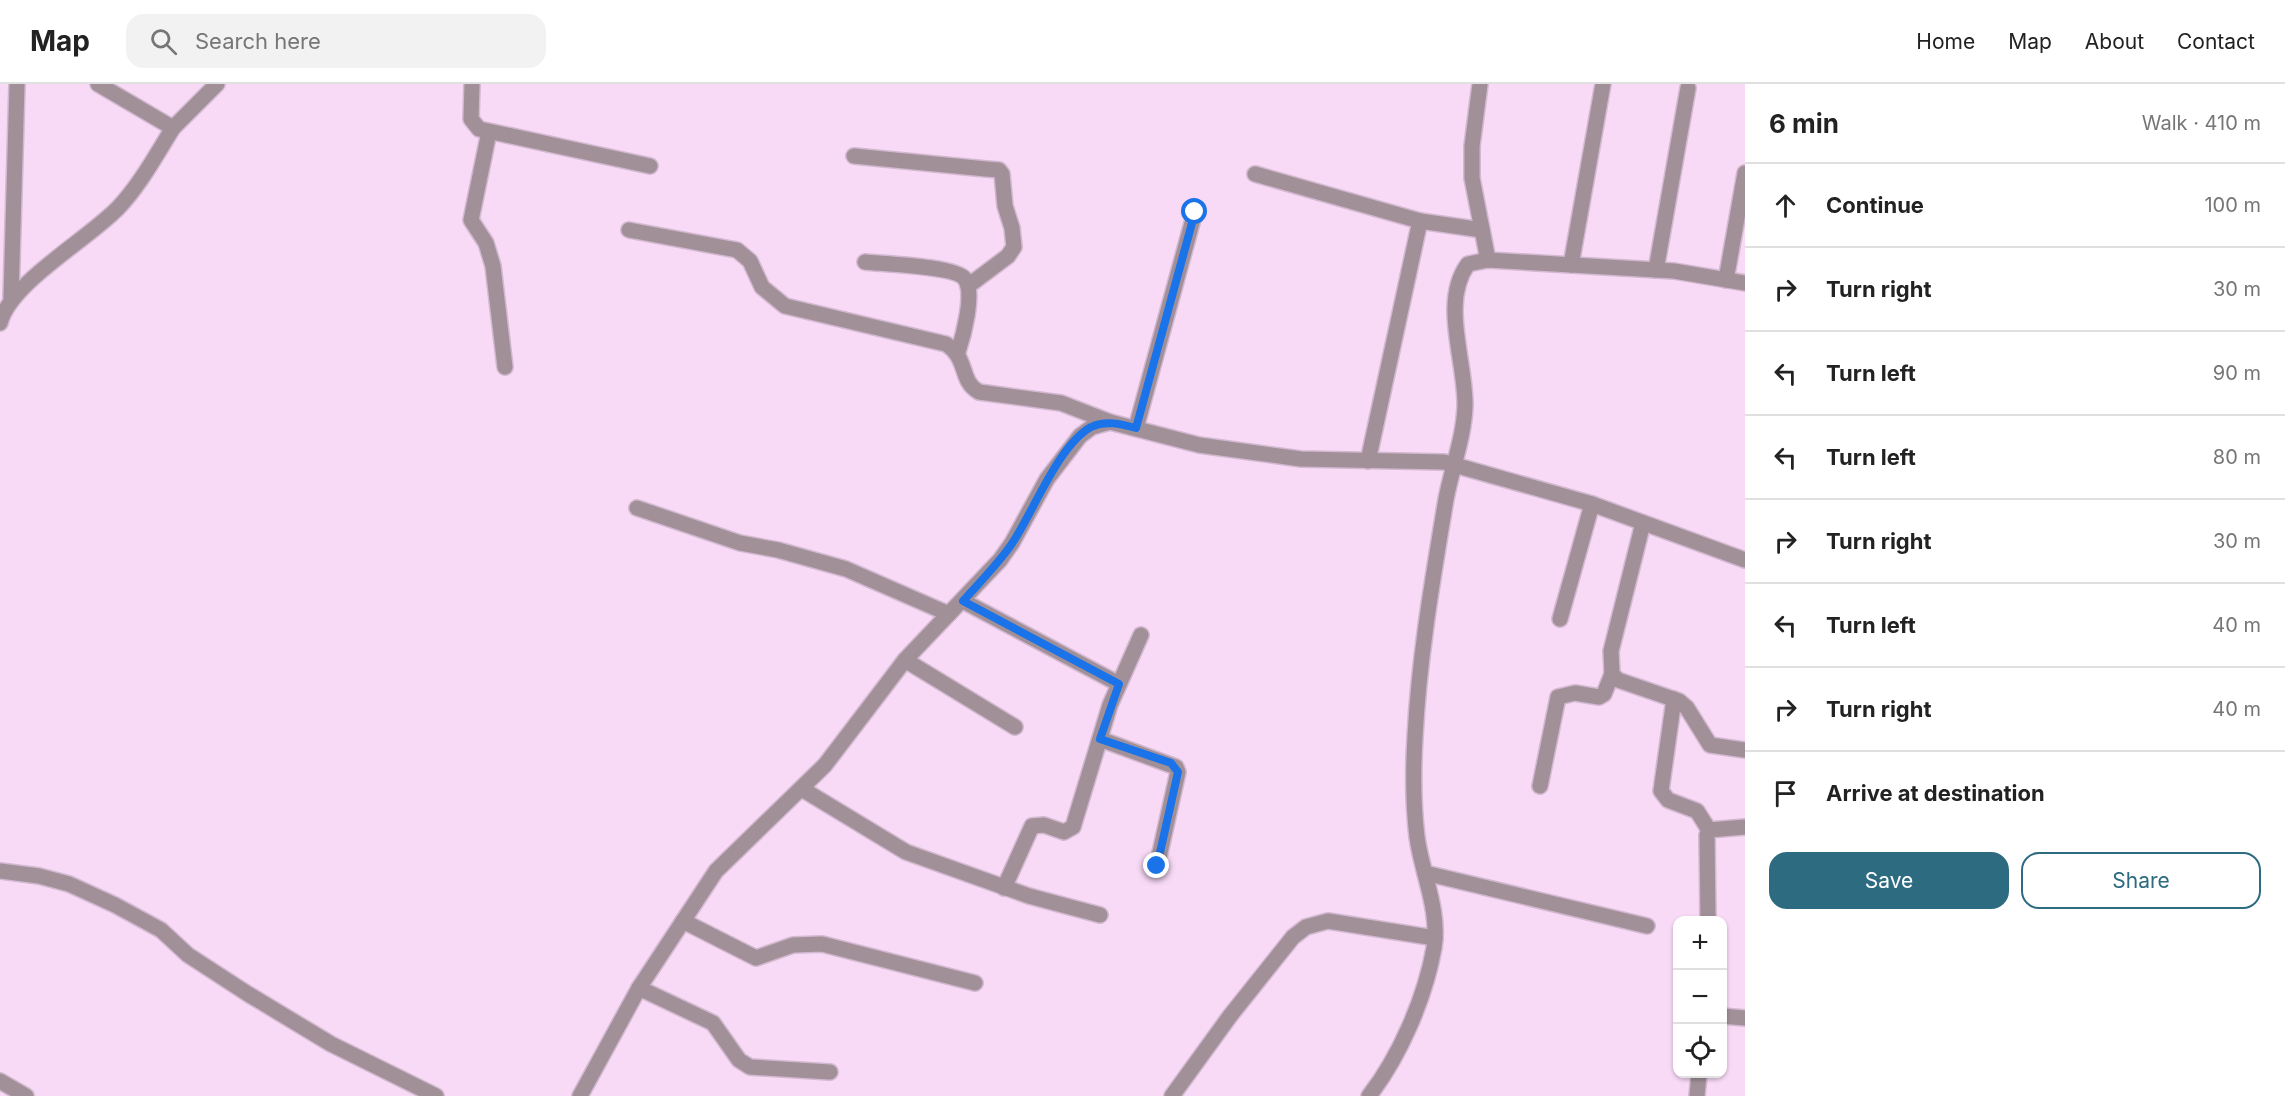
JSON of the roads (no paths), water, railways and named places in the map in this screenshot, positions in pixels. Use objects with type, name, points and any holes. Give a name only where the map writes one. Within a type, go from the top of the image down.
[{"type":"street","points":[[5,310],[7,204],[17,84]]},
{"type":"street","points":[[98,84],[173,128]]},
{"type":"street","points":[[5,310],[119,207],[140,181],[173,128],[217,84]]},
{"type":"street","points":[[472,84],[471,119],[474,126],[489,132],[650,166]]},
{"type":"street","points":[[1480,84],[1472,146],[1472,178],[1488,260]]},
{"type":"street","points":[[1571,266],[1603,84]]},
{"type":"street","points":[[1656,270],[1688,88]]},
{"type":"street","points":[[489,132],[471,220],[486,243],[492,260],[505,367]]},
{"type":"street","points":[[854,156],[999,170],[1002,174],[1005,206],[1012,228],[1014,247],[1008,256],[968,286]]},
{"type":"street","points":[[1726,280],[1745,173]]},
{"type":"street","points":[[1255,174],[1420,221],[1482,230]]},
{"type":"street","points":[[1136,428],[1195,212]]},
{"type":"street","points":[[1368,461],[1420,221]]},
{"type":"street","points":[[629,230],[737,250],[750,261],[762,287],[784,306],[852,324],[946,344],[958,352],[971,388],[979,392],[1061,403],[1110,422],[1221,449],[1301,459],[1419,460],[1452,464],[1592,504],[1745,560]]},
{"type":"street","points":[[1369,1096],[1395,1059],[1404,1041],[1431,963],[1435,938],[1434,909],[1416,824],[1415,736],[1437,555],[1452,464],[1463,426],[1465,404],[1456,320],[1459,285],[1468,264],[1488,260],[1656,270],[1745,283]]},
{"type":"street","points":[[865,262],[958,273],[965,278],[968,286],[965,333],[958,352]]},
{"type":"street","points":[[580,1096],[639,988],[716,871],[825,765],[905,660],[963,601],[1012,543],[1047,479],[1080,436],[1092,427],[1110,422]]},
{"type":"street","points":[[1560,619],[1592,504]]},
{"type":"street","points":[[637,508],[740,543],[778,550],[846,569],[949,614]]},
{"type":"street","points":[[1540,786],[1558,697],[1575,693],[1599,697],[1604,694],[1612,674],[1611,651],[1643,523]]},
{"type":"street","points":[[963,601],[1119,684]]},
{"type":"street","points":[[1004,888],[1032,826],[1044,825],[1065,832],[1073,827],[1119,684],[1141,635]]},
{"type":"street","points":[[905,660],[1015,727]]},
{"type":"street","points":[[1612,674],[1618,680],[1674,699],[1687,708],[1710,745],[1745,750]]},
{"type":"street","points":[[1674,699],[1661,791],[1668,800],[1697,811],[1709,830],[1706,841],[1708,916]]},
{"type":"street","points":[[1100,739],[1176,767],[1178,772],[1157,866]]},
{"type":"street","points":[[802,789],[906,852],[1004,888],[1100,915]]},
{"type":"street","points":[[1709,830],[1745,827]]},
{"type":"street","points":[[0,871],[39,876],[69,884],[116,905],[161,930],[188,955],[331,1044],[436,1096]]},
{"type":"street","points":[[1425,873],[1647,926]]},
{"type":"street","points":[[683,921],[756,958],[793,945],[822,944],[975,983]]},
{"type":"street","points":[[1172,1096],[1230,1016],[1293,937],[1306,927],[1328,921],[1435,938]]},
{"type":"street","points":[[639,988],[713,1023],[739,1060],[750,1067],[830,1072]]},
{"type":"street","points":[[1727,1016],[1745,1018]]},
{"type":"street","points":[[1697,1096],[1699,1078]]},
{"type":"street","points":[[0,1081],[26,1096]]}]
